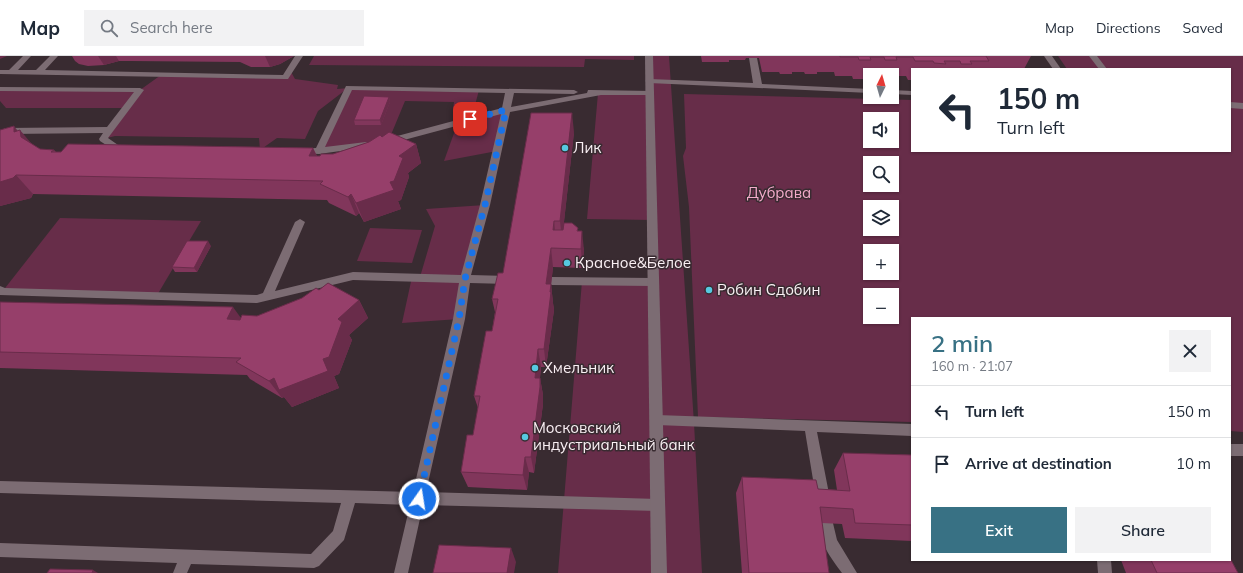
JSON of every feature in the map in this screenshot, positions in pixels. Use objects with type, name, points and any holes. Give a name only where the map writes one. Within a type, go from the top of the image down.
[{"type":"street","points":[[649,56],[653,282],[658,420],[659,573]]},
{"type":"lane","points":[[11,72],[27,56]]},
{"type":"lane","points":[[38,73],[54,56]]},
{"type":"lane","points":[[0,72],[285,77],[299,56]]},
{"type":"lane","points":[[1048,56],[1056,68]]},
{"type":"lane","points":[[1093,56],[1102,68]]},
{"type":"lane","points":[[752,58],[758,86]]},
{"type":"lane","points":[[649,81],[863,91]]},
{"type":"lane","points":[[319,151],[349,88],[650,93]]},
{"type":"lane","points":[[0,90],[140,90],[103,139],[116,148],[131,148]]},
{"type":"lane","points":[[401,573],[459,319],[465,279],[485,205],[510,91]]},
{"type":"lane","points":[[899,92],[911,93]]},
{"type":"lane","points":[[290,150],[319,151],[378,143],[506,110],[598,93]]},
{"type":"lane","points":[[1231,105],[1243,106]]},
{"type":"lane","points":[[0,138],[5,131],[110,130]]},
{"type":"lane","points":[[267,296],[300,222]]},
{"type":"lane","points":[[0,290],[2,292],[257,299],[353,276],[508,280]]},
{"type":"lane","points":[[552,281],[653,282]]},
{"type":"lane","points":[[658,420],[911,430]]},
{"type":"lane","points":[[810,426],[824,506]]},
{"type":"lane","points":[[1231,450],[1243,450]]},
{"type":"lane","points":[[0,487],[658,504]]},
{"type":"lane","points":[[0,550],[314,561],[339,536],[350,496]]},
{"type":"lane","points":[[827,524],[830,542],[850,573]]},
{"type":"lane","points":[[180,573],[187,556]]},
{"type":"lane","points":[[1104,561],[1105,573]]},
{"type":"green space","points":[[314,56],[634,56],[634,60],[585,59],[584,67],[309,65]]},
{"type":"green space","points":[[649,56],[669,56],[694,423],[702,573],[558,573],[582,281],[653,282],[653,220],[587,219],[598,93],[649,93]]},
{"type":"green space","name":"Дубрава","points":[[1058,56],[1243,56],[1243,432],[1231,431],[1231,317],[911,317],[911,422],[698,417],[689,207],[683,156],[686,148],[684,94],[863,99],[863,104],[899,104],[899,100],[911,100],[911,152],[1231,152],[1231,68],[1066,68]]},
{"type":"green space","points":[[290,70],[295,79],[338,85],[337,89],[348,88],[318,111],[305,139],[277,138],[260,150],[259,138],[115,136],[103,139],[126,108],[6,108],[0,101],[0,89],[140,90],[161,75],[285,77]]},
{"type":"green space","points":[[348,88],[479,90],[474,109],[462,113],[453,109],[454,102],[405,101],[388,142],[319,151]]},
{"type":"green space","points":[[506,110],[497,151],[444,161],[458,122]]},
{"type":"green space","points":[[485,205],[459,319],[402,323],[412,277],[420,277],[435,226],[426,209]]},
{"type":"green space","points":[[60,218],[201,221],[156,297],[2,292]]},
{"type":"green space","points":[[370,228],[422,230],[412,263],[357,261]]},
{"type":"building","points":[[840,56],[986,56],[989,61],[970,61],[972,64],[961,64],[960,61],[944,61],[946,64],[934,63],[933,61],[915,61],[913,57],[896,57],[897,60],[885,60],[884,57],[870,57],[871,60],[859,60],[858,57]]},
{"type":"building","points":[[364,96],[389,97],[380,120],[354,120]]},
{"type":"building","points":[[531,113],[572,113],[560,221],[554,221],[553,230],[563,230],[564,223],[572,223],[578,228],[577,231],[582,231],[581,249],[551,248],[546,284],[551,284],[551,292],[544,349],[538,349],[535,378],[540,378],[540,387],[531,457],[525,457],[523,475],[461,472],[467,435],[473,435],[480,396],[474,396],[486,331],[492,331],[498,299],[492,299],[498,273],[503,273]]},
{"type":"building","points":[[14,126],[14,132],[20,130],[21,137],[40,149],[54,150],[51,152],[61,152],[68,144],[313,148],[309,156],[320,156],[321,154],[333,154],[369,142],[380,135],[382,137],[389,132],[416,144],[399,156],[403,158],[394,181],[390,182],[394,190],[356,203],[351,194],[348,197],[320,184],[323,181],[16,175],[13,178],[0,182],[0,130]]},
{"type":"building","points":[[187,241],[208,241],[194,268],[172,267]]},
{"type":"building","points":[[328,283],[359,300],[338,319],[342,322],[329,357],[323,359],[328,371],[279,390],[274,378],[269,381],[236,362],[241,358],[0,352],[0,302],[233,307],[227,319],[240,320],[242,315],[257,316],[302,298],[316,288],[319,290]]},
{"type":"building","points":[[843,453],[911,455],[911,525],[855,523],[853,509],[820,507],[829,573],[749,573],[742,477],[816,480],[818,489],[850,491]]},
{"type":"building","points":[[439,545],[511,548],[507,573],[433,573]]},
{"type":"building","points":[[1231,560],[1238,573],[1157,573],[1151,561]]},
{"type":"building","points":[[50,569],[93,570],[92,573],[47,573]]},
{"type":"place","name":"Лик","points":[[565,148]]},
{"type":"place","name":"Красное&Белое","points":[[567,263]]},
{"type":"place","name":"Робин Сдобин","points":[[709,290]]},
{"type":"place","name":"Хмельник","points":[[535,368]]},
{"type":"place","name":"Московский индустриальный банк","points":[[525,437]]},
{"type":"route","points":[[419,499],[459,319],[465,279],[485,205],[506,110],[470,119]]}]
